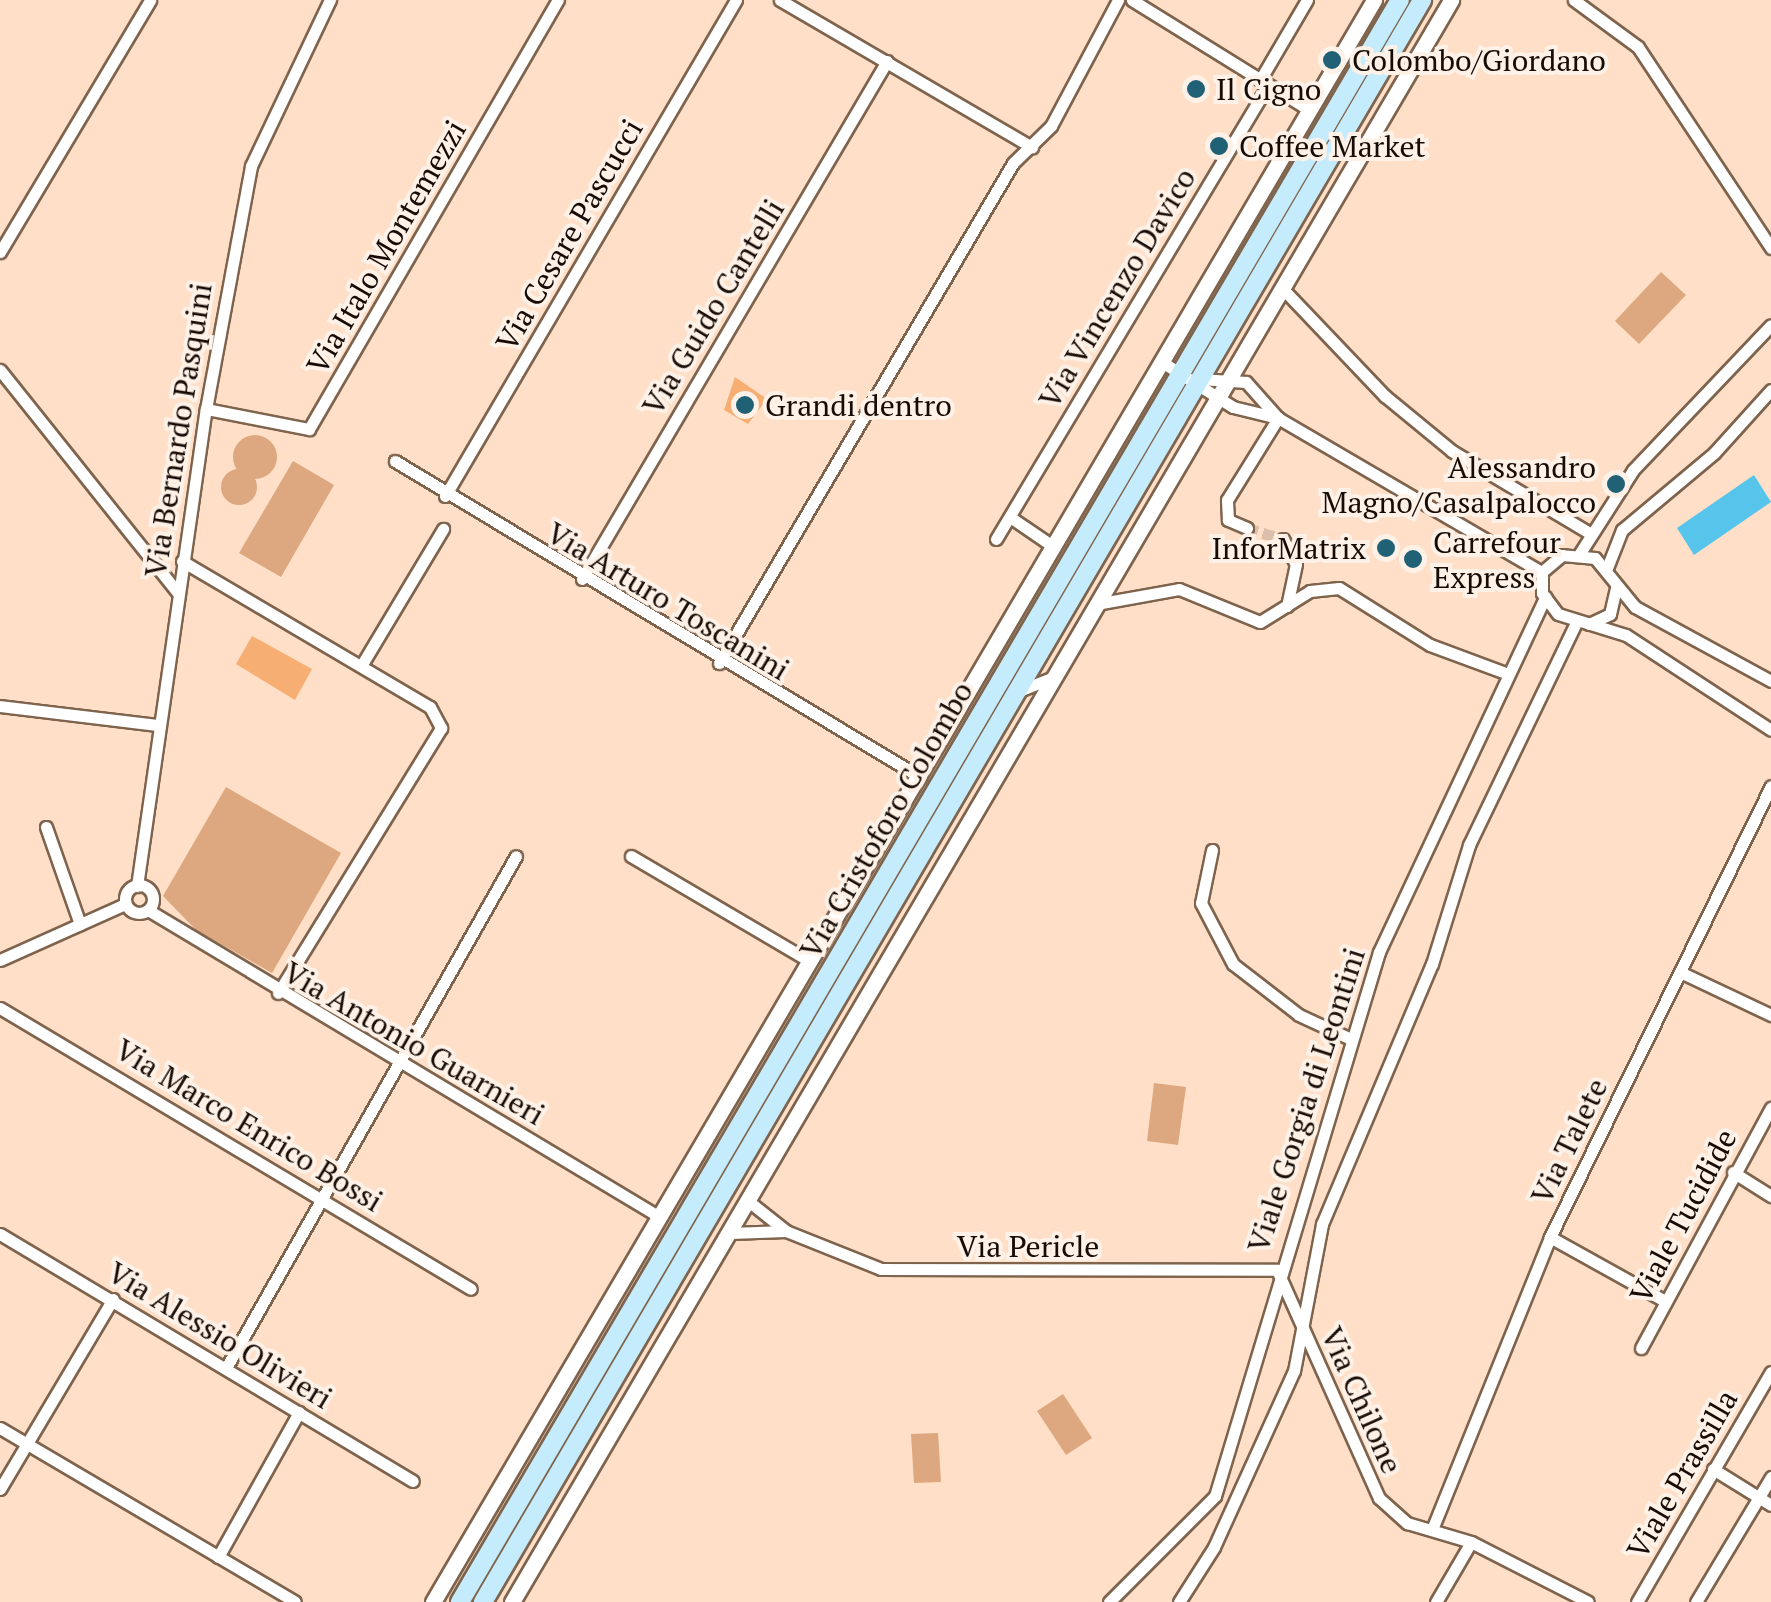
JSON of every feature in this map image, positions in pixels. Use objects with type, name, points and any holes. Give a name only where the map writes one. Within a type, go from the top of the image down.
[{"type":"main road","name":"Via Cristoforo Colombo","points":[[460,1602],[1400,0]]},
{"type":"main road","name":"Via Cristoforo Colombo","points":[[484,1602],[1422,0]]},
{"type":"street","points":[[0,252],[150,0]]},
{"type":"street","name":"Via Bernardo Pasquini","points":[[137,886],[156,726],[206,409],[252,166],[273,106],[330,0]]},
{"type":"street","name":"Via Italo Montemezzi","points":[[206,409],[309,429],[558,0]]},
{"type":"street","name":"Via Cesare Pascucci","points":[[445,496],[736,0]]},
{"type":"street","points":[[780,0],[1032,147]]},
{"type":"street","points":[[719,663],[1014,161],[1032,147],[1118,0]]},
{"type":"street","points":[[1132,0],[1308,109]]},
{"type":"street","name":"Via Vincenzo Davico","points":[[996,539],[1264,83],[1307,0]]},
{"type":"street","name":"Via Cristoforo Colombo","points":[[433,1602],[1374,0]]},
{"type":"street","points":[[512,1602],[1450,0]]},
{"type":"street","points":[[1574,0],[1638,46],[1771,248]]},
{"type":"street","name":"Via Guido Cantelli","points":[[582,579],[887,61]]},
{"type":"street","points":[[1326,82],[1360,67]]},
{"type":"street","points":[[1282,288],[1386,396],[1452,451],[1588,532]]},
{"type":"street","points":[[1580,553],[1588,532],[1651,449],[1771,325]]},
{"type":"street","points":[[1162,362],[1200,379],[1218,395],[1278,418],[1542,572]]},
{"type":"street","points":[[0,370],[178,592]]},
{"type":"street","points":[[1200,379],[1229,378],[1248,383],[1278,418]]},
{"type":"street","points":[[1607,568],[1622,530],[1714,453],[1771,390]]},
{"type":"street","points":[[1247,528],[1228,520],[1227,500],[1278,418]]},
{"type":"street","name":"Via Arturo Toscanini","points":[[395,462],[719,663],[920,777]]},
{"type":"street","points":[[1010,517],[1054,547]]},
{"type":"street","points":[[361,666],[443,529]]},
{"type":"street","points":[[1283,540],[1296,564],[1286,606]]},
{"type":"street","points":[[1771,682],[1649,617],[1616,588],[1607,568],[1580,553],[1555,558],[1542,572],[1544,597],[1582,624],[1652,650],[1771,730]]},
{"type":"street","points":[[182,561],[430,707],[441,728],[278,993]]},
{"type":"street","points":[[1096,604],[1172,588],[1252,622],[1317,588],[1339,588],[1430,646],[1504,672]]},
{"type":"street","points":[[1582,624],[1610,614],[1616,588]]},
{"type":"street","name":"Viale Gorgia di Leontini","points":[[1109,1602],[1215,1496],[1277,1270],[1378,952],[1504,672],[1544,597]]},
{"type":"street","name":"Viale Gorgia di Leontini","points":[[1179,1602],[1240,1494],[1294,1370],[1322,1224],[1432,964],[1468,845],[1582,624]]},
{"type":"street","name":"Via Cristoforo Colombo","points":[[1016,692],[1054,677]]},
{"type":"street","points":[[0,706],[156,726]]},
{"type":"street","name":"Via Talete","points":[[1433,1527],[1550,1237],[1771,786]]},
{"type":"street","points":[[46,826],[80,924]]},
{"type":"street","points":[[1212,850],[1201,903],[1233,964],[1299,1015],[1351,1039]]},
{"type":"street","points":[[226,1368],[405,1065],[516,856]]},
{"type":"street","points":[[631,856],[809,961]]},
{"type":"street","points":[[637,876],[644,864]]},
{"type":"street","points":[[0,960],[126,904],[137,886],[152,895],[148,910]]},
{"type":"street","name":"Via Antonio Guarnieri","points":[[126,904],[138,914],[148,910],[278,993],[658,1216]]},
{"type":"street","points":[[1680,972],[1771,1015]]},
{"type":"street","name":"Via Marco Enrico Bossi","points":[[0,1008],[326,1197],[471,1288]]},
{"type":"street","name":"Viale Tucidide","points":[[1641,1348],[1732,1172],[1771,1108]]},
{"type":"street","points":[[1732,1172],[1771,1196]]},
{"type":"street","name":"Via Pericle","points":[[747,1200],[786,1232],[881,1268],[1277,1270]]},
{"type":"street","name":"Via Pericle","points":[[730,1233],[786,1232]]},
{"type":"street","name":"Via Alessio Olivieri","points":[[0,1234],[414,1481]]},
{"type":"street","points":[[1550,1237],[1664,1301]]},
{"type":"street","name":"Via Chilone","points":[[1277,1270],[1379,1498],[1408,1522],[1471,1542],[1588,1602]]},
{"type":"street","points":[[0,1489],[113,1299]]},
{"type":"street","name":"Viale Prassilla","points":[[1637,1602],[1771,1372]]},
{"type":"street","points":[[218,1557],[299,1412]]},
{"type":"street","points":[[0,1428],[295,1602]]},
{"type":"street","points":[[1714,1469],[1771,1505]]},
{"type":"street","points":[[1696,1602],[1771,1477]]},
{"type":"street","points":[[1436,1602],[1471,1542]]},
{"type":"shaded area","points":[[1661,272],[1686,295],[1639,344],[1615,321]]},
{"type":"shaded area","points":[[255,435],[270,442],[277,457],[270,472],[255,479],[240,472],[233,457],[240,442]]},
{"type":"shaded area","points":[[293,461],[334,485],[281,577],[239,553]]},
{"type":"shaded area","points":[[239,469],[252,474],[257,487],[252,500],[239,505],[226,500],[221,487],[226,474]]},
{"type":"shaded area","points":[[226,787],[341,853],[272,973],[196,930],[163,896]]},
{"type":"shaded area","points":[[1154,1083],[1186,1087],[1178,1145],[1147,1141]]},
{"type":"shaded area","points":[[1063,1394],[1092,1438],[1066,1455],[1037,1411]]},
{"type":"shaded area","points":[[938,1433],[941,1482],[914,1483],[911,1434]]},
{"type":"water","points":[[1754,475],[1771,502],[1694,555],[1677,528]]},
{"type":"building","name":"Grandi dentro","points":[[735,377],[767,399],[748,424],[724,410]]},
{"type":"building","points":[[252,636],[312,669],[295,700],[236,664]]},
{"type":"tunnel","points":[[1247,528],[1283,539]]},
{"type":"place","name":"Colombo/Giordano","points":[[1332,60]]},
{"type":"place","name":"Il Cigno","points":[[1196,89]]},
{"type":"place","name":"Coffee Market","points":[[1219,146]]},
{"type":"place","name":"Grandi dentro","points":[[745,405]]},
{"type":"place","name":"Alessandro Magno/Casalpalocco","points":[[1616,484]]},
{"type":"place","name":"InforMatrix","points":[[1386,548]]},
{"type":"place","name":"Carrefour Express","points":[[1413,559]]}]
